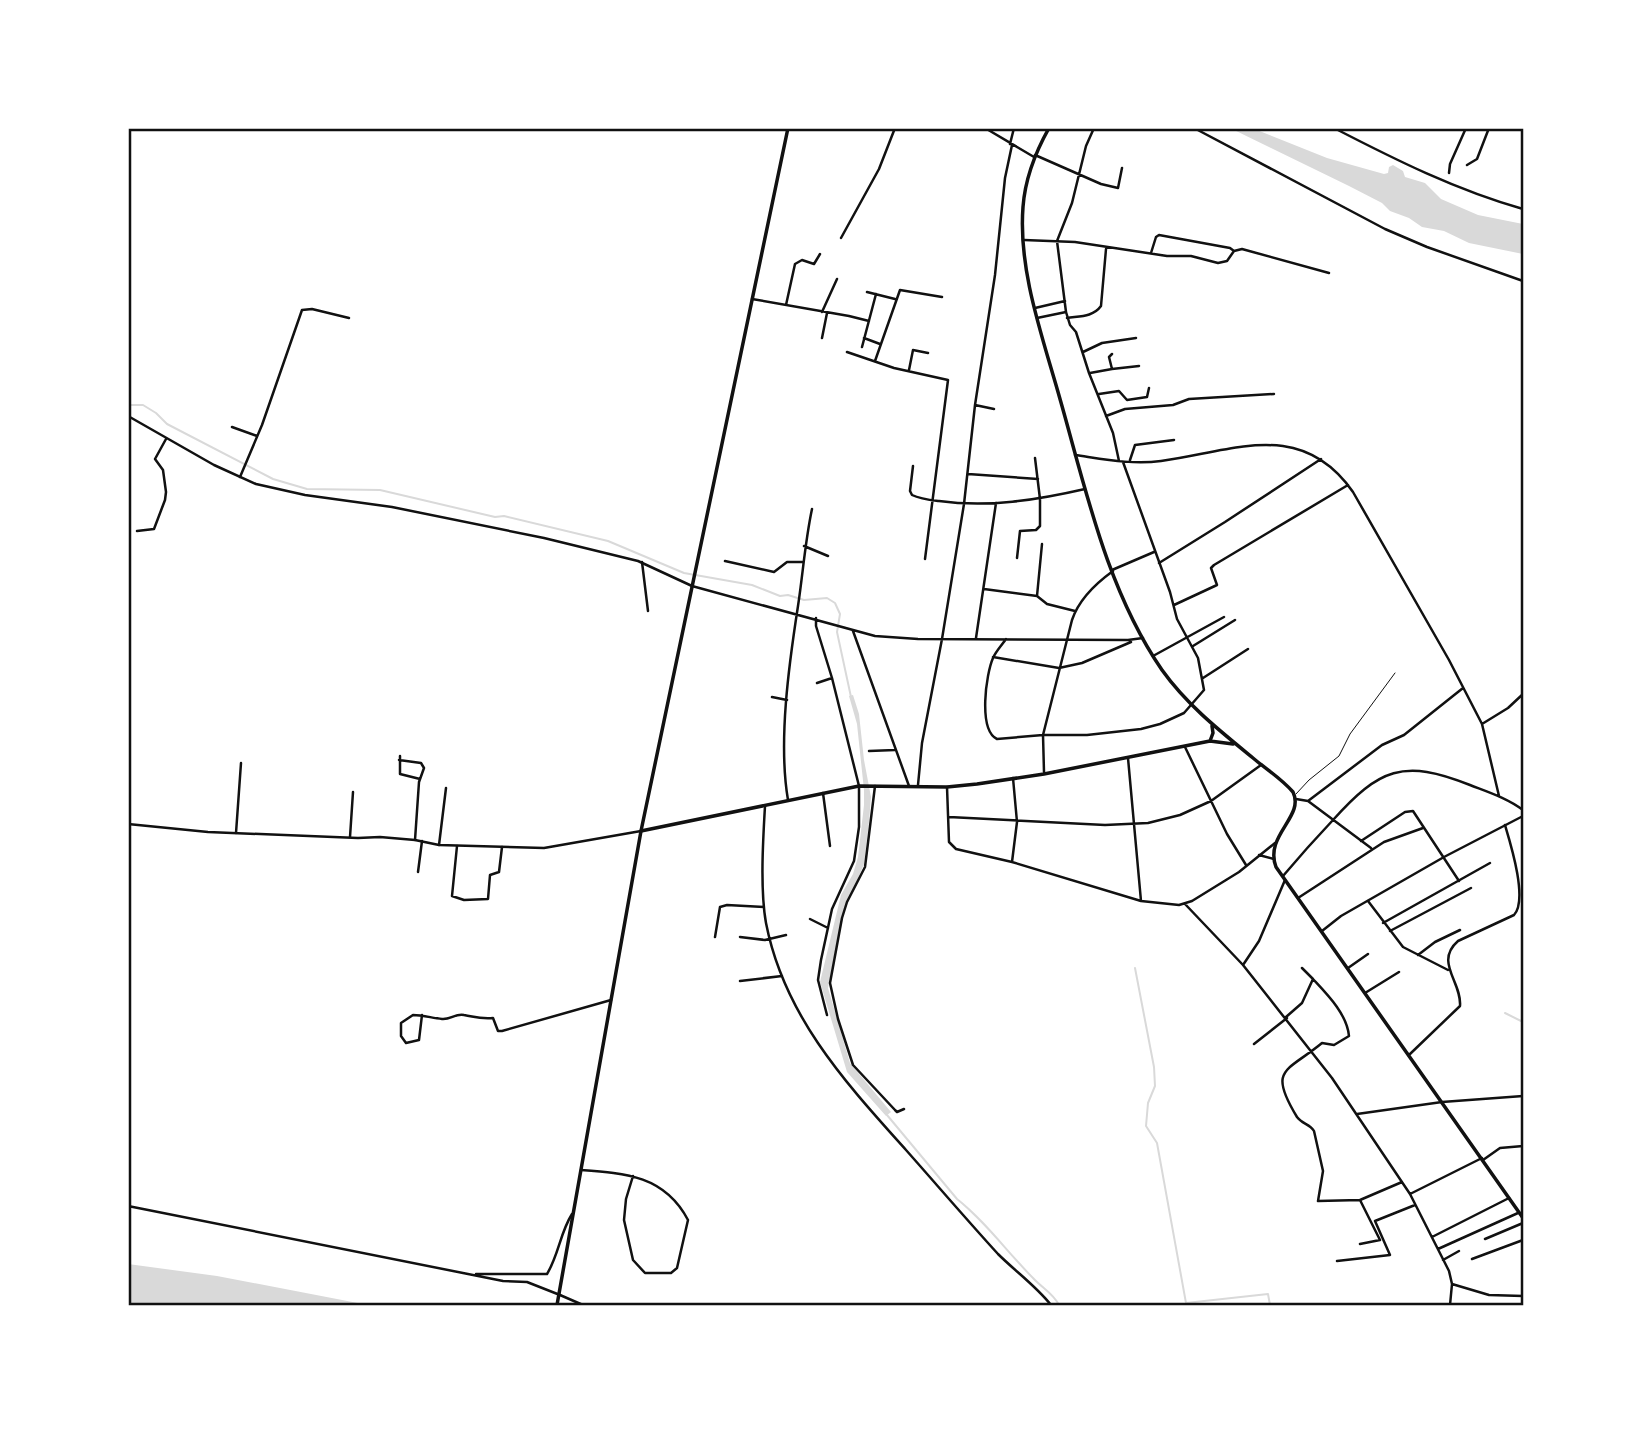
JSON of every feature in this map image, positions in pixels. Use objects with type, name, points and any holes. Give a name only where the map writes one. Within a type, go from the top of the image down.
[{"type":"main road","points":[[557,1305],[640,831],[788,128]]},
{"type":"main road","points":[[1049,128],[1035,156],[1023,204],[1024,240],[1037,318],[1085,489],[1112,570],[1143,638],[1170,681],[1211,725],[1261,765],[1295,797],[1294,809],[1275,843],[1274,859],[1284,878],[1410,1054],[1523,1220]]},
{"type":"main road","points":[[1210,741],[1213,733],[1211,725]]},
{"type":"main road","points":[[640,831],[860,786],[947,787],[1044,774],[1210,741],[1235,744]]},
{"type":"street","points":[[841,238],[880,169],[895,128]]},
{"type":"street","points":[[985,128],[1035,156],[1078,175],[1118,188],[1122,168]]},
{"type":"street","points":[[918,786],[922,743],[964,504],[1005,178],[1014,128]]},
{"type":"street","points":[[1006,639],[993,657],[985,704],[991,736],[997,738],[1087,735],[1140,729],[1173,719],[1192,706],[1204,690],[1193,646],[1186,638],[1178,619],[1076,332],[1067,318],[1057,241],[1072,203],[1078,175],[1094,128]]},
{"type":"street","points":[[1194,128],[1385,229],[1489,271],[1523,281]]},
{"type":"street","points":[[1334,128],[1444,182],[1523,209]]},
{"type":"street","points":[[1448,173],[1466,128]]},
{"type":"street","points":[[1467,165],[1477,159],[1489,128]]},
{"type":"street","points":[[1151,253],[1159,235],[1200,241],[1234,251]]},
{"type":"street","points":[[1024,240],[1057,241],[1167,256],[1191,256],[1218,264],[1227,261],[1234,251],[1242,249],[1329,273]]},
{"type":"street","points":[[1067,318],[1095,313],[1101,306],[1106,247]]},
{"type":"street","points":[[786,305],[795,264],[802,260],[814,264],[820,254]]},
{"type":"street","points":[[822,312],[836,279]]},
{"type":"street","points":[[875,361],[895,299],[901,289],[942,297]]},
{"type":"street","points":[[867,292],[895,299]]},
{"type":"street","points":[[862,347],[876,294]]},
{"type":"street","points":[[752,299],[869,321]]},
{"type":"street","points":[[1035,308],[1065,301]]},
{"type":"street","points":[[240,477],[302,310],[312,309],[349,318]]},
{"type":"street","points":[[1037,318],[1066,312]]},
{"type":"street","points":[[822,338],[827,313]]},
{"type":"street","points":[[864,337],[880,344]]},
{"type":"street","points":[[1083,352],[1102,343],[1136,338]]},
{"type":"street","points":[[909,370],[913,350],[928,354]]},
{"type":"street","points":[[847,352],[948,380],[925,559]]},
{"type":"street","points":[[1112,354],[1109,357],[1112,369]]},
{"type":"street","points":[[1089,373],[1139,366]]},
{"type":"street","points":[[1098,394],[1119,391],[1127,400],[1147,397],[1149,388]]},
{"type":"street","points":[[1106,416],[1125,409],[1173,405],[1189,398],[1274,394]]},
{"type":"street","points":[[975,405],[994,409]]},
{"type":"street","points":[[128,416],[166,439],[256,484],[304,495],[392,507],[544,538],[642,562],[692,584],[837,624],[853,631],[898,639],[1135,640]]},
{"type":"street","points":[[232,427],[257,436]]},
{"type":"street","points":[[138,531],[153,529],[165,500],[163,470],[155,459],[166,439]]},
{"type":"street","points":[[1130,462],[1135,446],[1174,440]]},
{"type":"street","points":[[1075,455],[1121,462],[1158,461],[1237,447],[1275,444],[1321,458],[1343,477],[1348,485],[1464,687],[1482,724],[1499,796]]},
{"type":"street","points":[[1017,558],[1020,531],[1036,530],[1040,526],[1035,458]]},
{"type":"street","points":[[1159,562],[1226,522],[1321,458]]},
{"type":"street","points":[[913,467],[911,493],[915,497],[964,504],[1040,499],[1085,489]]},
{"type":"street","points":[[968,474],[1038,479]]},
{"type":"street","points":[[1174,605],[1217,585],[1212,567],[1348,485]]},
{"type":"street","points":[[976,638],[996,503]]},
{"type":"street","points":[[788,800],[785,783],[787,689],[804,546],[812,509]]},
{"type":"street","points":[[1037,596],[1042,544]]},
{"type":"street","points":[[804,546],[828,556]]},
{"type":"street","points":[[1044,774],[1043,735],[1075,611],[1088,593],[1112,570],[1154,552]]},
{"type":"street","points":[[725,561],[774,572],[787,562],[802,562]]},
{"type":"street","points":[[642,562],[648,611]]},
{"type":"street","points":[[984,589],[1037,596],[1047,604],[1075,611]]},
{"type":"street","points":[[1153,656],[1224,617]]},
{"type":"street","points":[[816,618],[860,786],[859,827],[854,861],[832,909],[818,980],[827,1015]]},
{"type":"street","points":[[1193,646],[1235,620]]},
{"type":"street","points":[[853,631],[909,786]]},
{"type":"street","points":[[993,657],[1059,668],[1082,663],[1143,638]]},
{"type":"street","points":[[1203,678],[1248,649]]},
{"type":"street","points":[[817,683],[832,678]]},
{"type":"street","points":[[1308,801],[1382,745],[1405,735],[1464,687]]},
{"type":"street","points":[[1482,724],[1502,713],[1523,694]]},
{"type":"street","points":[[772,697],[787,700]]},
{"type":"street","points":[[1185,747],[1247,866]]},
{"type":"street","points":[[869,751],[895,750]]},
{"type":"street","points":[[1128,757],[1142,901]]},
{"type":"street","points":[[415,840],[419,779],[424,772],[422,764],[399,758],[400,774],[419,779]]},
{"type":"street","points":[[236,832],[242,763]]},
{"type":"street","points":[[949,817],[1017,822],[1134,824],[1169,818],[1211,801],[1261,765]]},
{"type":"street","points":[[1243,965],[1259,941],[1284,878],[1356,794],[1369,784],[1397,772],[1434,773],[1499,796],[1523,810]]},
{"type":"street","points":[[1012,862],[1017,822],[1013,778]]},
{"type":"street","points":[[873,785],[865,867],[842,918],[830,983],[853,1065],[897,1112],[904,1109]]},
{"type":"street","points":[[947,787],[949,842],[956,849],[1012,862],[1142,901],[1185,904],[1247,866],[1275,843]]},
{"type":"street","points":[[439,845],[446,788]]},
{"type":"street","points":[[350,837],[353,792]]},
{"type":"street","points":[[823,793],[830,846]]},
{"type":"street","points":[[1295,797],[1308,801],[1372,850]]},
{"type":"street","points":[[765,806],[764,907],[783,976],[801,1018],[830,1063],[999,1255],[1051,1305]]},
{"type":"street","points":[[1361,841],[1409,811],[1415,812],[1458,881]]},
{"type":"street","points":[[1322,930],[1367,901],[1523,816]]},
{"type":"street","points":[[128,824],[208,832],[380,836],[439,845],[544,848],[640,831]]},
{"type":"street","points":[[1410,1054],[1460,1006],[1460,997],[1448,970],[1448,955],[1455,944],[1517,913],[1520,900],[1516,868],[1505,825]]},
{"type":"street","points":[[1298,898],[1372,850],[1396,837],[1423,828]]},
{"type":"street","points":[[418,872],[422,841]]},
{"type":"street","points":[[457,846],[452,896],[464,900],[488,898],[490,875],[499,873],[502,847]]},
{"type":"street","points":[[1258,855],[1274,859]]},
{"type":"street","points":[[1383,923],[1490,863]]},
{"type":"street","points":[[1390,932],[1471,888]]},
{"type":"street","points":[[1367,901],[1403,947],[1448,970]]},
{"type":"street","points":[[1185,904],[1243,965],[1286,1017],[1357,1114],[1410,1194],[1438,1249],[1452,1284],[1450,1305]]},
{"type":"street","points":[[715,937],[720,907],[764,907]]},
{"type":"street","points":[[810,919],[828,928]]},
{"type":"street","points":[[1418,955],[1435,942],[1460,930]]},
{"type":"street","points":[[740,937],[771,939],[786,935]]},
{"type":"street","points":[[1348,968],[1368,954]]},
{"type":"street","points":[[1302,968],[1338,1009],[1349,1035],[1334,1045],[1324,1042],[1285,1071],[1282,1082],[1298,1120],[1311,1126],[1314,1132],[1323,1171],[1318,1201],[1360,1200],[1402,1182]]},
{"type":"street","points":[[1365,993],[1399,972]]},
{"type":"street","points":[[740,981],[783,976]]},
{"type":"street","points":[[1254,1044],[1301,1003],[1313,979]]},
{"type":"street","points":[[422,1015],[419,1040],[406,1043],[401,1036],[401,1023],[413,1015],[422,1015],[444,1019],[459,1014],[475,1019],[493,1018],[498,1031],[502,1031],[611,1000]]},
{"type":"street","points":[[1357,1114],[1443,1102],[1523,1097]]},
{"type":"street","points":[[1410,1194],[1500,1148],[1523,1146]]},
{"type":"street","points":[[581,1170],[616,1171],[633,1176],[669,1194],[688,1220],[677,1268],[671,1273],[645,1273],[633,1260],[624,1220],[626,1199],[633,1176]]},
{"type":"street","points":[[1432,1237],[1509,1198]]},
{"type":"street","points":[[1360,1200],[1380,1240],[1360,1244]]},
{"type":"street","points":[[1337,1261],[1390,1255],[1375,1221],[1415,1205]]},
{"type":"street","points":[[128,1206],[502,1281],[527,1282],[583,1305]]},
{"type":"street","points":[[470,1274],[547,1274],[557,1258],[561,1232],[574,1210]]},
{"type":"street","points":[[1438,1249],[1519,1212]]},
{"type":"street","points":[[1486,1239],[1523,1220]]},
{"type":"street","points":[[1472,1259],[1523,1240]]},
{"type":"street","points":[[1443,1260],[1459,1251]]},
{"type":"street","points":[[1452,1284],[1489,1295],[1523,1296]]},
{"type":"lane","points":[[1295,797],[1309,780],[1339,757],[1350,734],[1395,673]]},
{"type":"shaded area","points":[[1230,128],[1252,128],[1327,158],[1384,174],[1388,173],[1389,167],[1393,165],[1403,171],[1405,177],[1425,183],[1441,199],[1478,215],[1523,224],[1523,254],[1469,243],[1444,231],[1422,227],[1409,218],[1390,211],[1382,203]]},
{"type":"shaded area","points":[[853,695],[859,714],[871,797],[869,822],[864,864],[842,916],[828,988],[850,1063],[891,1112],[886,1116],[847,1072],[820,982],[841,895],[853,874],[858,857],[864,805],[857,724],[849,696]]},
{"type":"shaded area","points":[[128,1264],[217,1276],[368,1305],[128,1305]]},
{"type":"waterway","points":[[128,405],[143,405],[167,424],[273,479],[307,489],[380,490],[608,541],[684,573],[752,585],[780,596],[788,595],[804,600],[827,598],[835,603],[840,614],[837,632],[851,697]]},
{"type":"waterway","points":[[1135,968],[1154,1067],[1155,1086],[1148,1103],[1146,1126],[1157,1143],[1186,1303],[1268,1294],[1270,1305]]},
{"type":"waterway","points":[[1505,1013],[1523,1022]]},
{"type":"waterway","points":[[887,1115],[957,1199],[1059,1305]]}]
